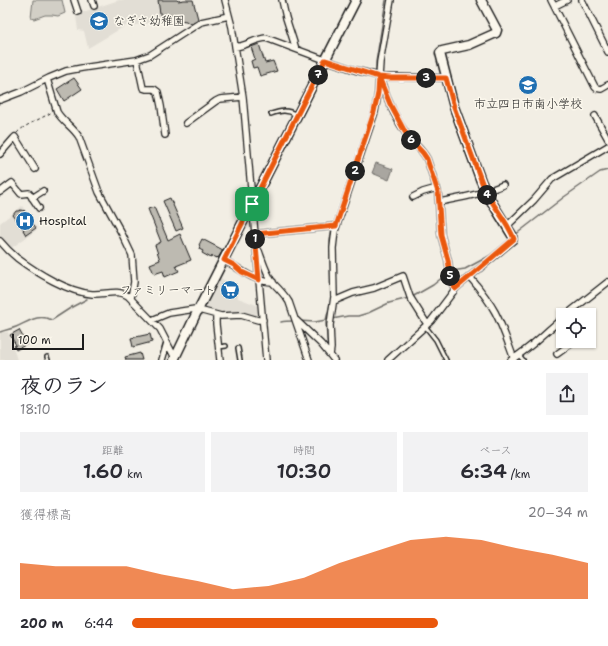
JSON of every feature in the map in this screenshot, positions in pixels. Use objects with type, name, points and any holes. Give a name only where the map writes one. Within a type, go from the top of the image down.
[{"type":"street","points":[[74,0],[78,12]]},
{"type":"street","points":[[92,0],[94,6]]},
{"type":"street","points":[[225,0],[235,47],[243,97],[266,360]]},
{"type":"street","points":[[282,0],[296,49]]},
{"type":"street","points":[[175,359],[356,0]]},
{"type":"street","points":[[332,358],[330,325],[334,301],[333,245],[336,226],[374,112],[378,93],[380,62],[391,0]]},
{"type":"street","points":[[388,360],[426,325],[455,289],[514,240],[486,192],[454,107],[440,53],[440,51],[469,45],[497,32],[481,0]]},
{"type":"street","points":[[552,0],[595,87],[601,88],[608,85]]},
{"type":"street","points":[[554,6],[567,0]]},
{"type":"street","points":[[582,0],[608,52]]},
{"type":"street","points":[[0,100],[66,71],[137,60],[150,55],[201,22],[229,16]]},
{"type":"street","points":[[235,47],[243,46],[266,38],[325,60],[378,76],[390,78],[446,78]]},
{"type":"street","points":[[137,60],[143,88],[154,89],[158,92],[165,135]]},
{"type":"street","points":[[378,76],[390,104],[405,132],[426,156],[437,188],[441,235],[448,260],[451,281],[455,289]]},
{"type":"street","points":[[47,79],[56,110],[59,116],[79,137],[99,192],[132,255],[134,282],[131,298]]},
{"type":"street","points":[[186,123],[216,101],[243,97]]},
{"type":"street","points":[[594,116],[608,139]]},
{"type":"street","points":[[0,154],[15,137],[34,169]]},
{"type":"street","points":[[507,226],[534,200],[552,179],[608,146]]},
{"type":"street","points":[[0,192],[12,184],[21,194],[28,193],[39,208]]},
{"type":"street","points":[[439,202],[486,192],[503,185]]},
{"type":"street","points":[[413,197],[437,188]]},
{"type":"street","points":[[32,198],[43,191]]},
{"type":"street","points":[[255,234],[336,226]]},
{"type":"street","points":[[0,241],[17,258],[58,283],[89,294],[126,294],[160,330],[175,359]]},
{"type":"street","points":[[256,242],[265,268],[273,282],[288,299],[310,360]]},
{"type":"street","points":[[224,260],[234,265],[242,272],[259,280],[273,282]]},
{"type":"street","points":[[334,301],[353,293],[374,288],[404,276],[410,297],[426,325]]},
{"type":"street","points":[[470,277],[496,313],[504,332],[512,359],[530,348],[556,324]]},
{"type":"street","points":[[576,308],[608,282]]},
{"type":"street","points":[[152,320],[186,310],[199,309],[216,315],[241,315],[263,320]]},
{"type":"street","points":[[216,315],[215,322],[220,360]]},
{"type":"street","points":[[295,319],[316,338],[332,358]]},
{"type":"street","points":[[162,360],[167,343]]},
{"type":"street","points":[[557,354],[565,348]]},
{"type":"lane","points":[[271,114],[287,111],[297,116]]},
{"type":"lane","points":[[426,325],[436,340],[446,360]]},
{"type":"lane","points":[[219,347],[226,346]]},
{"type":"lane","points":[[238,348],[240,360]]},
{"type":"lane","points":[[520,355],[523,360]]},
{"type":"path","points":[[15,137],[20,129],[56,110]]},
{"type":"shaded area","points":[[33,0],[62,0],[65,13],[58,16],[45,15],[34,19],[31,18]]},
{"type":"shaded area","points":[[119,0],[158,0],[161,20],[145,24],[125,26],[88,48],[84,31],[78,30],[76,16],[83,12]]},
{"type":"shaded area","points":[[376,163],[393,169],[389,180],[372,173]]},
{"type":"shaded area","points":[[22,206],[38,229],[10,249],[0,237],[0,223]]},
{"type":"shaded area","points":[[220,278],[235,286],[238,290],[238,298],[259,306],[260,319],[221,313],[205,308]]},
{"type":"shaded area","points":[[0,332],[8,332],[17,360],[0,360]]},
{"type":"building","points":[[158,0],[193,0],[198,19],[190,24],[186,21],[179,20],[161,20]]},
{"type":"building","points":[[259,44],[265,63],[273,61],[277,71],[260,76],[257,67],[253,68],[251,61],[255,59],[251,47]]},
{"type":"building","points":[[74,78],[82,89],[64,101],[57,89]]},
{"type":"building","points":[[170,198],[183,228],[176,231],[163,201]]},
{"type":"building","points":[[154,207],[168,240],[180,234],[191,260],[176,266],[179,271],[165,277],[163,271],[154,274],[150,264],[160,260],[155,245],[161,242],[148,209]]},
{"type":"building","name":"Hospital","points":[[24,210],[36,228],[26,235],[13,215],[16,211]]},
{"type":"building","points":[[202,239],[223,250],[218,258],[212,256],[211,258],[202,253],[203,251],[199,249],[199,245]]},
{"type":"building","name":"ファミリーマート","points":[[226,284],[237,290],[234,296],[223,290]]},
{"type":"building","points":[[19,330],[27,344],[16,350],[14,346],[16,345],[10,335]]},
{"type":"building","points":[[150,334],[152,342],[133,347],[131,338]]},
{"type":"building","points":[[140,353],[142,360],[126,360],[125,357]]},
{"type":"waterway","points":[[376,73],[376,62],[386,0]]},
{"type":"waterway","points":[[334,224],[362,143]]},
{"type":"waterway","points":[[515,235],[564,197],[600,172],[608,170]]},
{"type":"waterway","points":[[299,321],[315,322],[326,320],[331,300],[330,240],[332,228]]},
{"type":"waterway","points":[[503,246],[512,237]]},
{"type":"waterway","points":[[452,271],[465,269],[499,249]]},
{"type":"waterway","points":[[412,297],[433,285],[449,272]]},
{"type":"waterway","points":[[332,319],[358,316],[389,303],[409,298]]},
{"type":"waterway","points":[[0,332],[42,317],[52,320],[87,299]]},
{"type":"waterway","points":[[326,320],[328,350]]},
{"type":"waterway","points":[[281,322],[294,321]]},
{"type":"place","name":"なぎさ幼稚園","points":[[99,21]]},
{"type":"place","name":"市立四日市南小学校","points":[[528,85]]},
{"type":"place","name":"Hospital","points":[[25,221]]},
{"type":"place","name":"ファミリーマート","points":[[230,290]]},
{"type":"route","points":[[252,204],[224,260],[234,265],[242,272],[259,280],[255,234],[336,226],[374,112],[378,93],[379,77],[446,78],[454,107],[484,188],[514,240],[455,289],[452,286],[448,260],[441,235],[438,192],[426,156],[407,136],[384,92],[379,77],[325,60],[252,204]]}]
